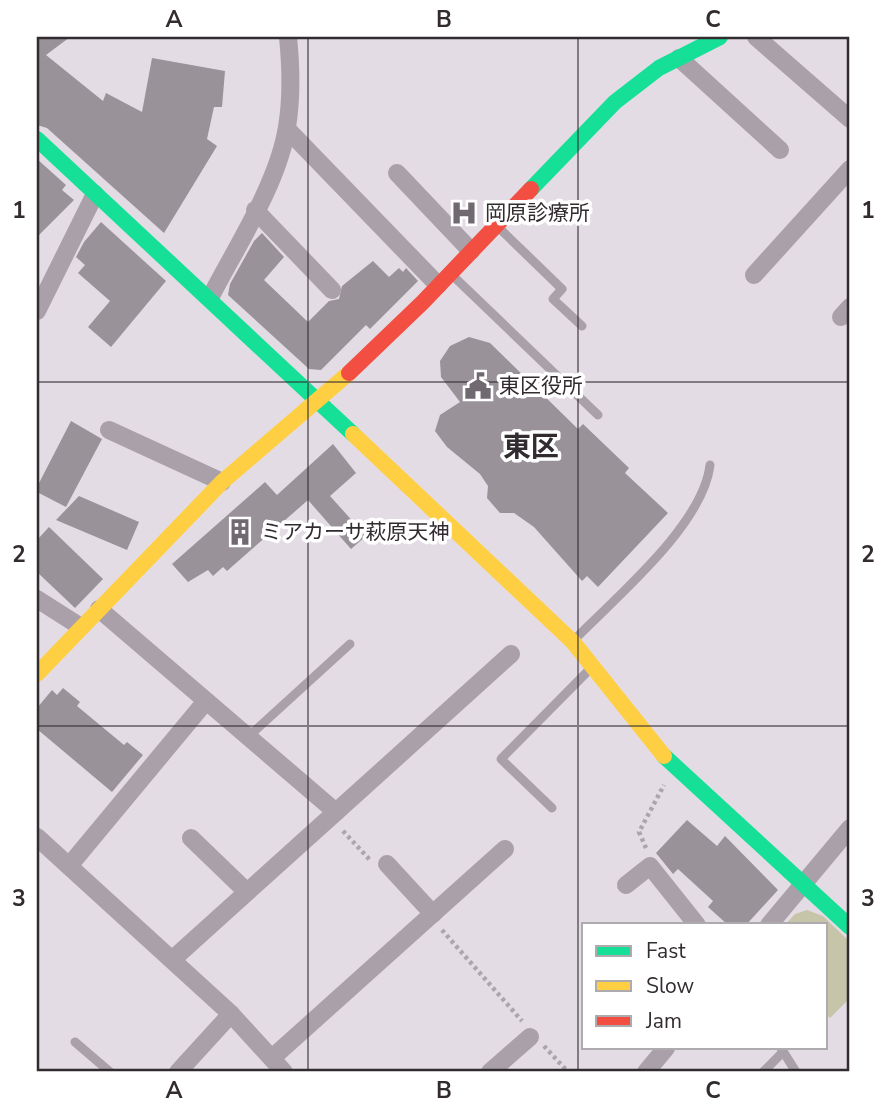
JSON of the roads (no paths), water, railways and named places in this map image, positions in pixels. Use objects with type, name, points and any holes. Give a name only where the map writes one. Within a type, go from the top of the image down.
[{"type":"street","points":[[210,298],[271,179],[287,129],[292,75],[288,37]]},
{"type":"street","points":[[37,674],[222,482],[320,401],[444,279],[615,102],[659,68],[720,37]]},
{"type":"street","points":[[755,37],[850,119]]},
{"type":"street","points":[[679,58],[780,150]]},
{"type":"street","points":[[287,129],[444,279]]},
{"type":"street","points":[[37,139],[320,401],[572,642],[670,763],[850,928]]},
{"type":"street","points":[[754,275],[850,169]]},
{"type":"street","points":[[397,173],[471,251]]},
{"type":"street","points":[[37,311],[94,194]]},
{"type":"street","points":[[255,210],[332,290]]},
{"type":"street","points":[[109,430],[222,482]]},
{"type":"street","points":[[37,599],[81,627]]},
{"type":"street","points":[[99,609],[333,814]]},
{"type":"street","points":[[173,959],[511,654]]},
{"type":"street","points":[[69,866],[206,701]]},
{"type":"street","points":[[771,923],[850,828]]},
{"type":"street","points":[[37,837],[231,1014],[284,1072]]},
{"type":"street","points":[[191,838],[247,892]]},
{"type":"street","points":[[272,1058],[505,849]]},
{"type":"street","points":[[387,864],[431,915]]},
{"type":"street","points":[[626,885],[650,866],[696,923]]},
{"type":"street","points":[[178,1072],[231,1014]]},
{"type":"street","points":[[490,1072],[532,1035]]},
{"type":"street","points":[[646,1072],[664,1050]]},
{"type":"lane","points":[[495,225],[562,289],[553,299],[582,326]]},
{"type":"lane","points":[[444,279],[598,415]]},
{"type":"lane","points":[[572,642],[687,522],[708,483],[710,465]]},
{"type":"lane","points":[[248,737],[350,644]]},
{"type":"lane","points":[[552,808],[501,759],[593,666]]},
{"type":"lane","points":[[75,1042],[110,1072]]},
{"type":"lane","points":[[764,1071],[782,1050],[796,1072]]},
{"type":"place","name":"岡原診療所","points":[[464,213]]},
{"type":"place","name":"東区役所","points":[[478,386]]},
{"type":"place","name":"ミアカーサ萩原天神","points":[[240,532]]},
{"type":"district","name":"東区","points":[[531,446]]}]
